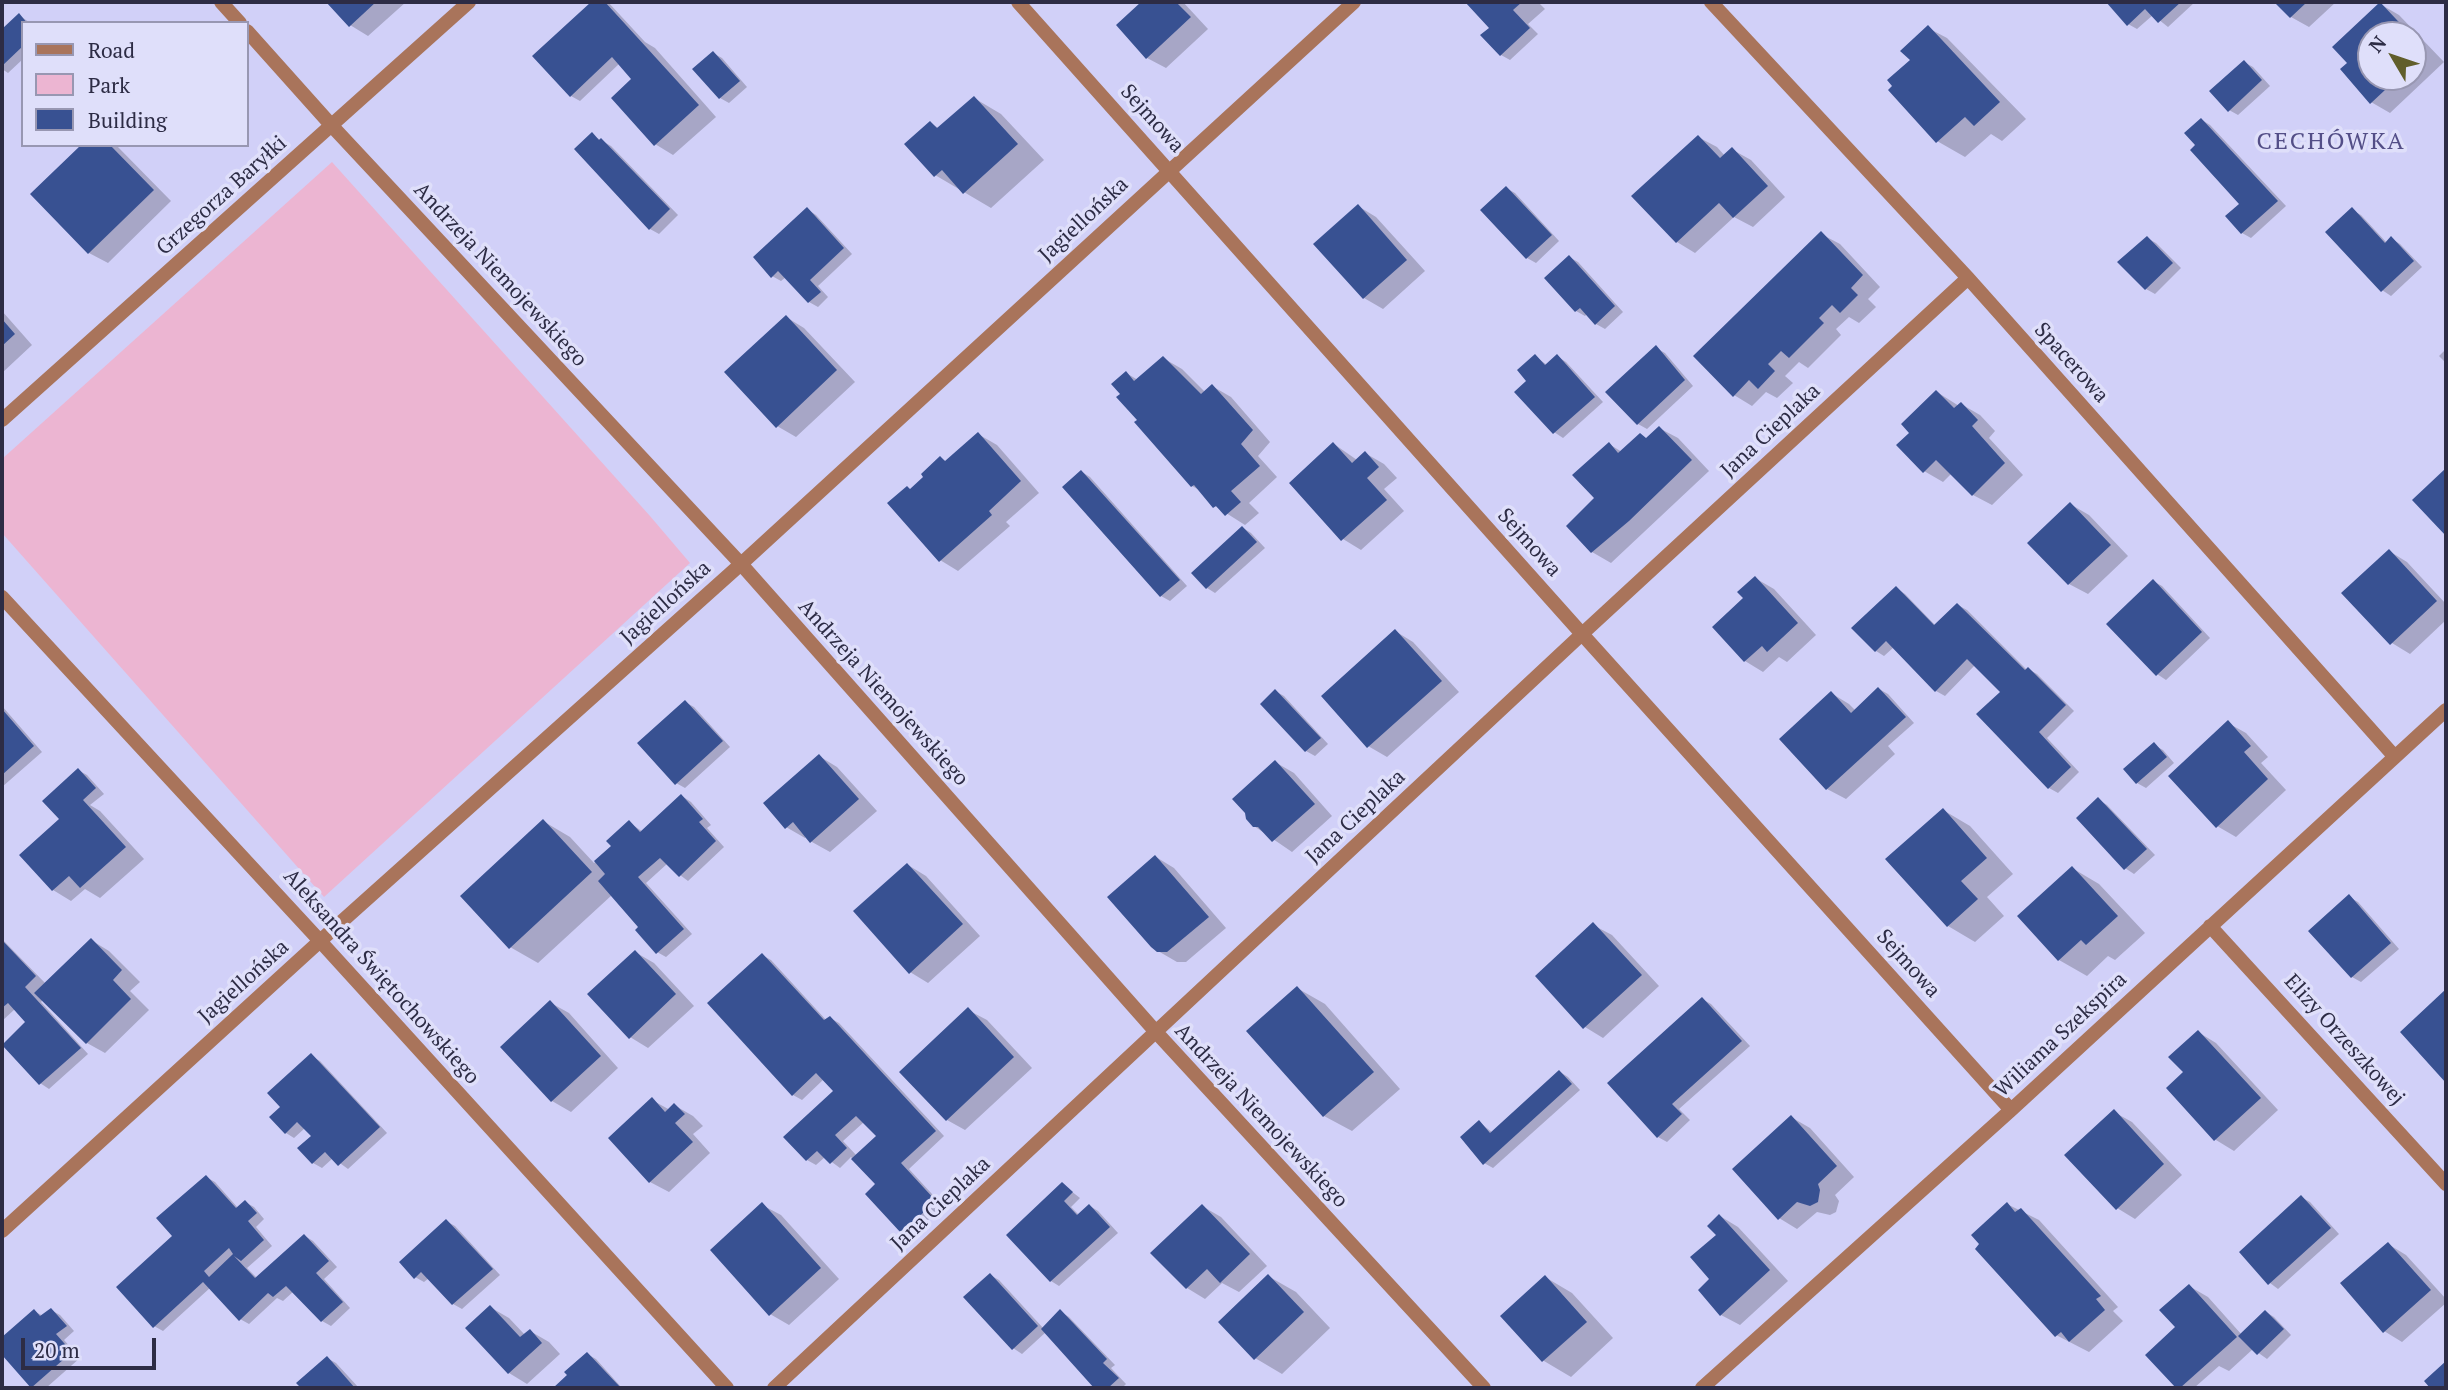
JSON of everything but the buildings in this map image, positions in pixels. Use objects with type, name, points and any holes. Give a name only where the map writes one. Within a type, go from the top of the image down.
[{"type":"street","points":[[221,2],[238,21]]},
{"type":"street","name":"Grzegorza Baryłki","points":[[2,420],[469,2]]},
{"type":"street","name":"Sejmowa","points":[[1018,2],[2011,1110]]},
{"type":"street","name":"Jagiellońska","points":[[2,1231],[320,941],[741,564],[1354,2]]},
{"type":"street","name":"Spacerowa","points":[[1711,2],[1968,278],[2395,757]]},
{"type":"street","name":"Andrzeja Niemojewskiego","points":[[248,32],[332,127],[741,564],[1156,1032],[1484,1388]]},
{"type":"street","name":"Jana Cieplaka","points":[[774,1388],[1968,278]]},
{"type":"street","name":"Aleksandra Świętochowskiego","points":[[2,597],[727,1388]]},
{"type":"street","name":"Wiliama Szekspira","points":[[1702,1388],[2011,1110],[2446,710]]},
{"type":"street","name":"Elizy Orzeszkowej","points":[[2210,926],[2446,1184]]},
{"type":"green space","points":[[332,162],[690,563],[324,897],[2,533],[2,459]]},
{"type":"district","name":"CECHÓWKA","points":[[2331,142]]}]
